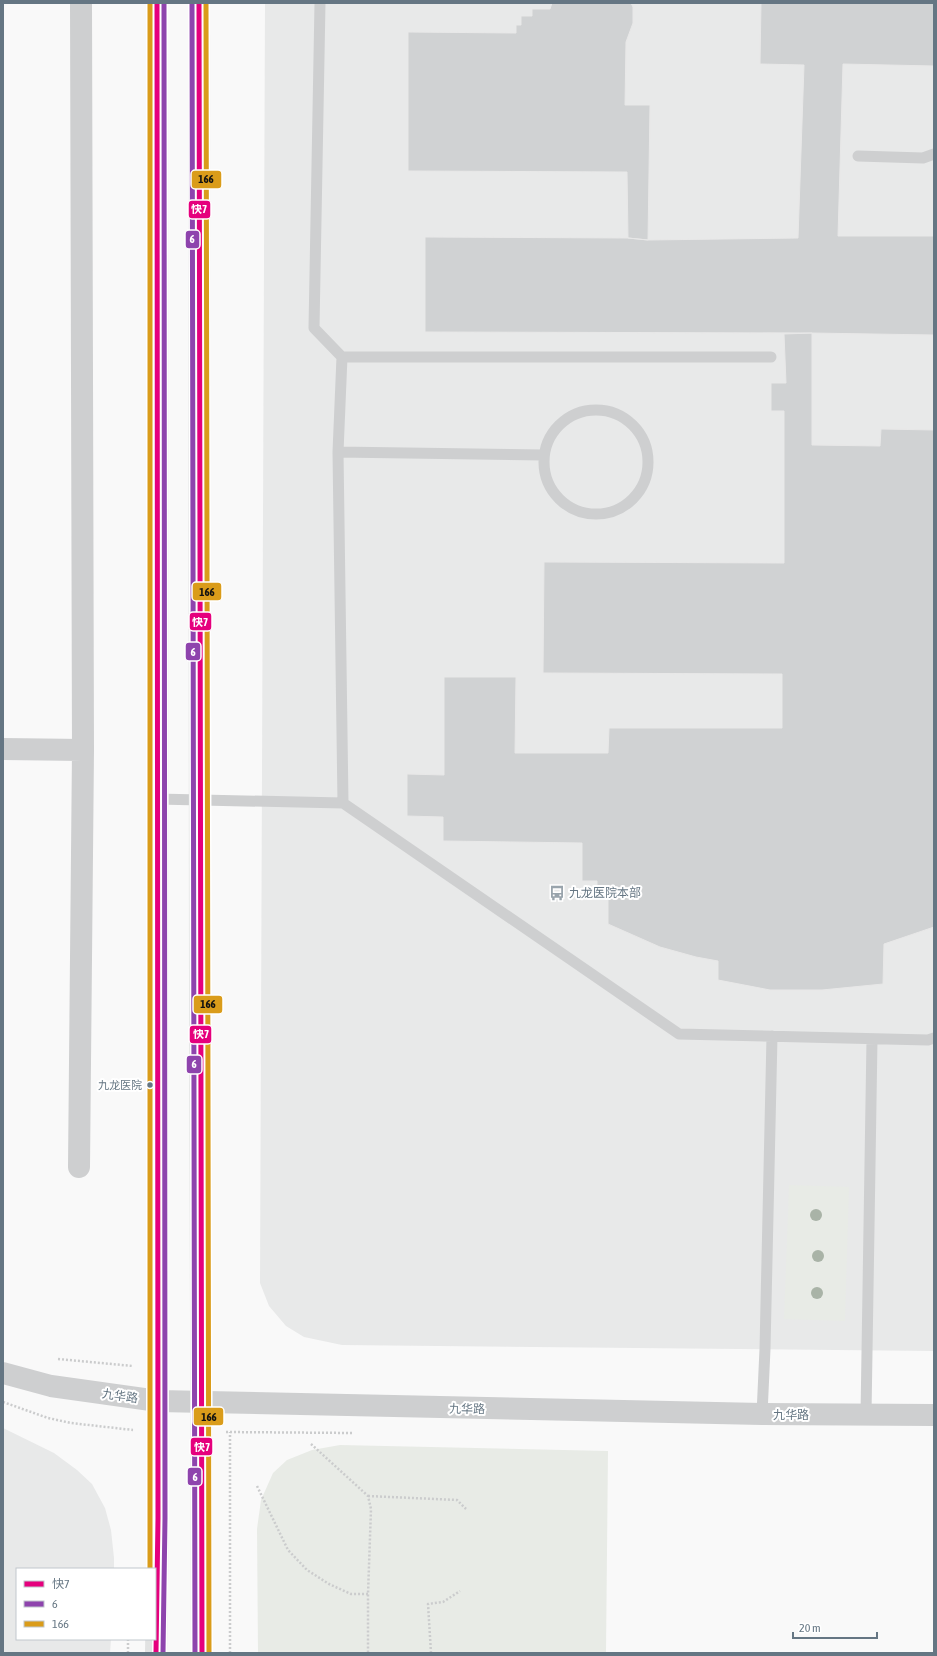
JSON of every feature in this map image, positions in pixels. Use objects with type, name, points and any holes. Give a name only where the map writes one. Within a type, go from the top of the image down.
[{"type":"main road","points":[[156,1653],[158,1402],[157,3]]},
{"type":"main road","points":[[199,3],[202,1653]]},
{"type":"street","points":[[79,1167],[83,750],[81,3]]},
{"type":"street","points":[[3,749],[83,750]]},
{"type":"street","name":"九华路","points":[[3,1373],[51,1386],[158,1402],[762,1414],[934,1415]]},
{"type":"lane","points":[[320,3],[314,328],[342,357],[772,357]]},
{"type":"lane","points":[[858,156],[923,158],[934,154]]},
{"type":"lane","points":[[342,357],[338,452],[343,804]]},
{"type":"lane","points":[[595,410],[610,412],[624,418],[635,428],[643,440],[648,454],[648,469],[644,483],[636,496],[624,506],[611,512],[596,515],[581,512],[568,506],[556,497],[548,484],[544,470],[544,455],[548,441],[556,428],[567,419],[581,412],[595,410]]},
{"type":"lane","points":[[338,452],[544,455]]},
{"type":"lane","points":[[157,799],[343,804],[679,1034],[928,1040],[934,1038]]},
{"type":"lane","points":[[762,1414],[772,1036]]},
{"type":"lane","points":[[866,1415],[872,1039]]},
{"type":"path","points":[[230,1403],[230,1653]]},
{"type":"path","points":[[311,1444],[368,1496],[371,1509],[368,1594],[368,1653]]},
{"type":"path","points":[[257,1486],[288,1550],[307,1570],[329,1584],[351,1594],[368,1594]]},
{"type":"path","points":[[368,1496],[457,1500],[466,1509]]},
{"type":"path","points":[[431,1653],[428,1604],[443,1602],[460,1591]]},
{"type":"path","points":[[128,1640],[128,1653]]},
{"type":"shaded area","points":[[265,3],[934,3],[934,1351],[342,1345],[304,1337],[286,1326],[269,1306],[260,1283]]},
{"type":"shaded area","points":[[789,1185],[849,1187],[845,1321],[784,1319]]},
{"type":"shaded area","points":[[3,1428],[54,1453],[77,1470],[92,1484],[105,1508],[111,1530],[114,1568],[16,1568],[16,1640],[111,1640],[110,1653],[3,1653]]},
{"type":"shaded area","points":[[340,1445],[608,1451],[606,1653],[258,1653],[257,1529],[261,1500],[273,1473],[287,1460],[312,1450]]},
{"type":"building","points":[[552,3],[631,3],[633,7],[633,23],[626,42],[625,105],[650,105],[648,240],[628,238],[627,172],[408,171],[408,32],[516,33],[516,25],[521,25],[521,16],[532,16],[532,9],[550,9]]},
{"type":"building","points":[[761,3],[934,3],[934,66],[843,64],[838,236],[934,236],[934,335],[812,333],[425,332],[425,237],[628,238],[648,240],[798,238],[804,65],[760,64]]},
{"type":"building","points":[[812,333],[812,445],[880,446],[881,429],[934,430],[934,927],[884,944],[883,984],[822,990],[770,990],[718,980],[718,961],[696,957],[660,947],[608,924],[608,898],[597,898],[597,881],[582,881],[582,843],[443,841],[443,817],[407,816],[407,774],[444,775],[444,677],[516,677],[515,753],[608,753],[609,728],[782,728],[782,674],[543,673],[544,562],[784,563],[784,411],[771,411],[771,383],[786,383],[784,334]]},
{"type":"transit line","name":"166","points":[[150,3],[150,1568]]},
{"type":"transit line","name":"快7","points":[[156,1653],[158,1518],[157,3]]},
{"type":"transit line","name":"6","points":[[163,1653],[165,1518],[164,3]]},
{"type":"transit line","name":"6","points":[[192,3],[195,1653]]},
{"type":"transit line","name":"快7","points":[[199,3],[202,1653]]},
{"type":"transit line","name":"166","points":[[206,3],[209,1653]]},
{"type":"place","name":"九龙医院本部","points":[[557,893]]},
{"type":"place","name":"九龙医院","points":[[150,1085]]}]
